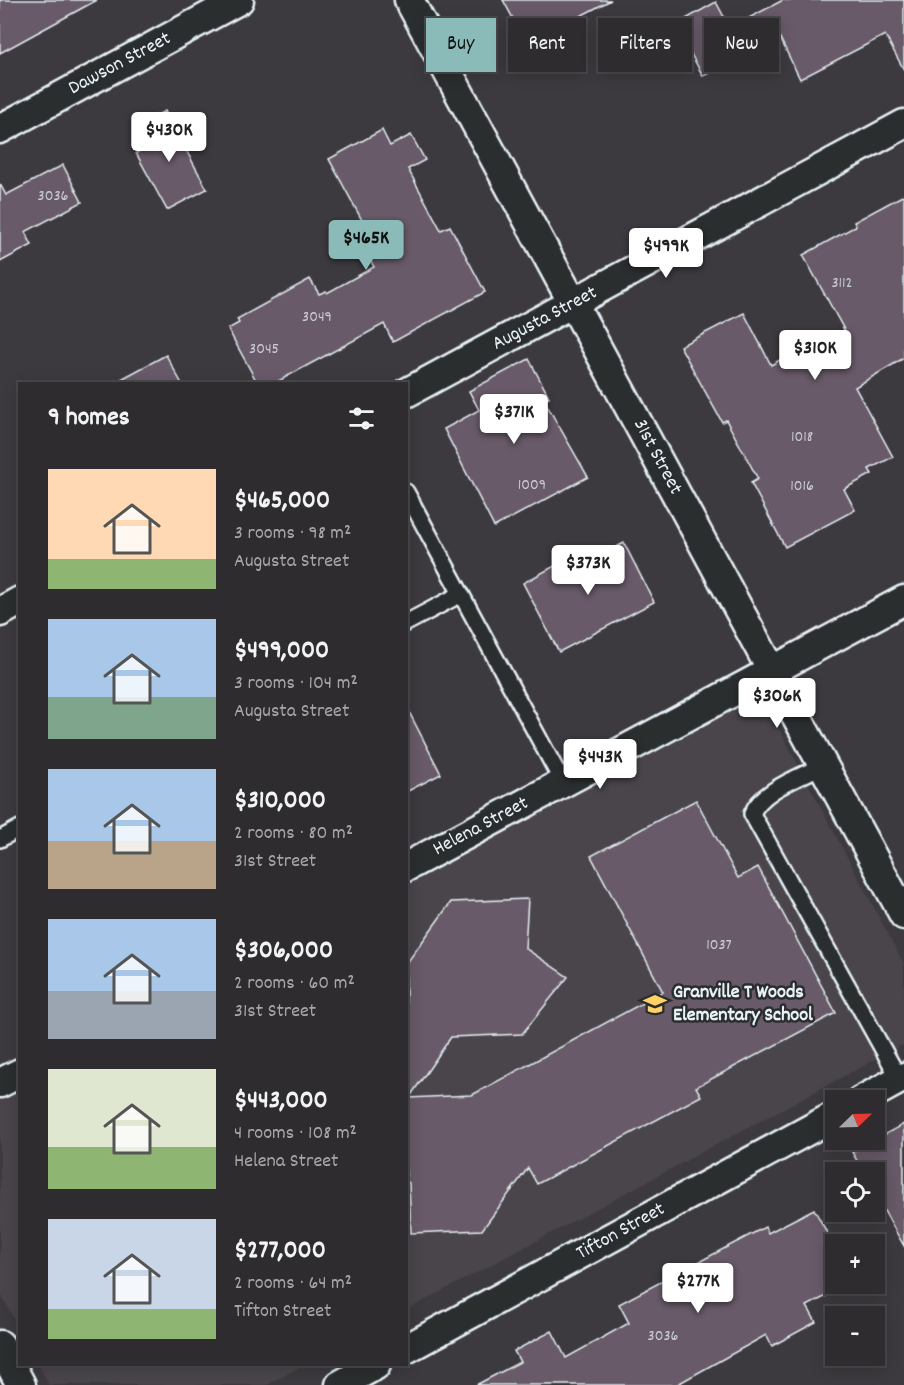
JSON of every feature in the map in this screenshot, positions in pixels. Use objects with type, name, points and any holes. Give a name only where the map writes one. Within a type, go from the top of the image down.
[{"type":"street","name":"Dawson Street","points":[[0,129],[239,0]]},
{"type":"street","name":"31st Street","points":[[409,0],[904,915]]},
{"type":"street","name":"Augusta Street","points":[[408,392],[904,124]]},
{"type":"street","name":"Helena Street","points":[[408,866],[904,600]]},
{"type":"street","points":[[0,612],[18,602]]},
{"type":"street","points":[[0,1083],[18,1074]]},
{"type":"street","points":[[880,1090],[902,1078]]},
{"type":"street","name":"Tifton Street","points":[[408,1347],[825,1120]]},
{"type":"street","points":[[0,1345],[21,1385]]},
{"type":"street","points":[[340,1385],[374,1366]]},
{"type":"lane","points":[[408,496],[562,783]]},
{"type":"lane","points":[[408,622],[461,594]]},
{"type":"lane","points":[[823,765],[768,795],[756,804],[752,814],[902,1078]]},
{"type":"lane","points":[[0,838],[18,829]]},
{"type":"shaded area","name":"Granville T Woods Elementary School","points":[[760,693],[904,964],[904,1044],[408,1309],[408,881]]},
{"type":"shaded area","points":[[18,1090],[18,1327],[0,1292],[0,1099]]},
{"type":"shaded area","points":[[40,1366],[302,1366],[267,1385],[49,1385]]},
{"type":"building","points":[[0,0],[97,0],[0,53]]},
{"type":"building","points":[[503,0],[611,0],[577,18],[513,18]]},
{"type":"building","points":[[783,0],[904,0],[904,70],[885,35],[800,79],[779,36],[779,18],[749,18]]},
{"type":"building","points":[[716,2],[725,18],[704,18],[704,72],[711,72],[703,76],[692,56],[692,18],[687,18]]},
{"type":"building","points":[[165,111],[207,189],[167,210],[136,153],[150,145],[139,124]]},
{"type":"building","points":[[382,130],[390,146],[411,135],[425,160],[408,169],[441,230],[450,226],[485,292],[393,342],[384,324],[277,382],[257,382],[228,329],[239,323],[237,319],[310,279],[319,294],[326,291],[327,293],[374,267],[354,230],[364,224],[329,159]]},
{"type":"building","points":[[63,165],[82,202],[25,232],[32,245],[0,262],[0,184],[6,195]]},
{"type":"building","points":[[904,195],[904,358],[855,387],[893,457],[869,469],[872,474],[844,489],[855,510],[785,547],[751,483],[758,479],[726,420],[722,422],[680,346],[744,313],[771,365],[789,355],[795,366],[847,335],[803,255],[856,226],[854,222]]},
{"type":"building","points":[[166,355],[181,382],[116,382]]},
{"type":"building","points":[[529,359],[549,397],[544,400],[588,477],[494,527],[444,429],[479,410],[469,391]]},
{"type":"building","points":[[624,543],[654,602],[559,652],[523,583],[562,562],[567,573]]},
{"type":"building","points":[[408,710],[441,774],[408,791]]},
{"type":"building","points":[[696,800],[738,878],[758,867],[836,1013],[696,1087],[701,1096],[537,1184],[528,1168],[482,1230],[411,1233],[408,1182],[408,961],[451,902],[528,899],[525,948],[568,977],[522,1034],[451,1037],[409,1098],[472,1095],[663,992],[591,856]]},
{"type":"building","points":[[904,1124],[904,1246],[885,1212],[885,1162],[858,1162],[852,1152],[885,1150],[885,1134]]},
{"type":"building","points":[[814,1209],[828,1234],[825,1234],[825,1294],[830,1294],[807,1306],[816,1322],[772,1346],[766,1335],[676,1385],[476,1385],[520,1362],[514,1351],[552,1331],[566,1358],[629,1323],[619,1304],[765,1227],[768,1233]]},
{"type":"place","name":"Granville T Woods Elementary School","points":[[655,1004]]}]
